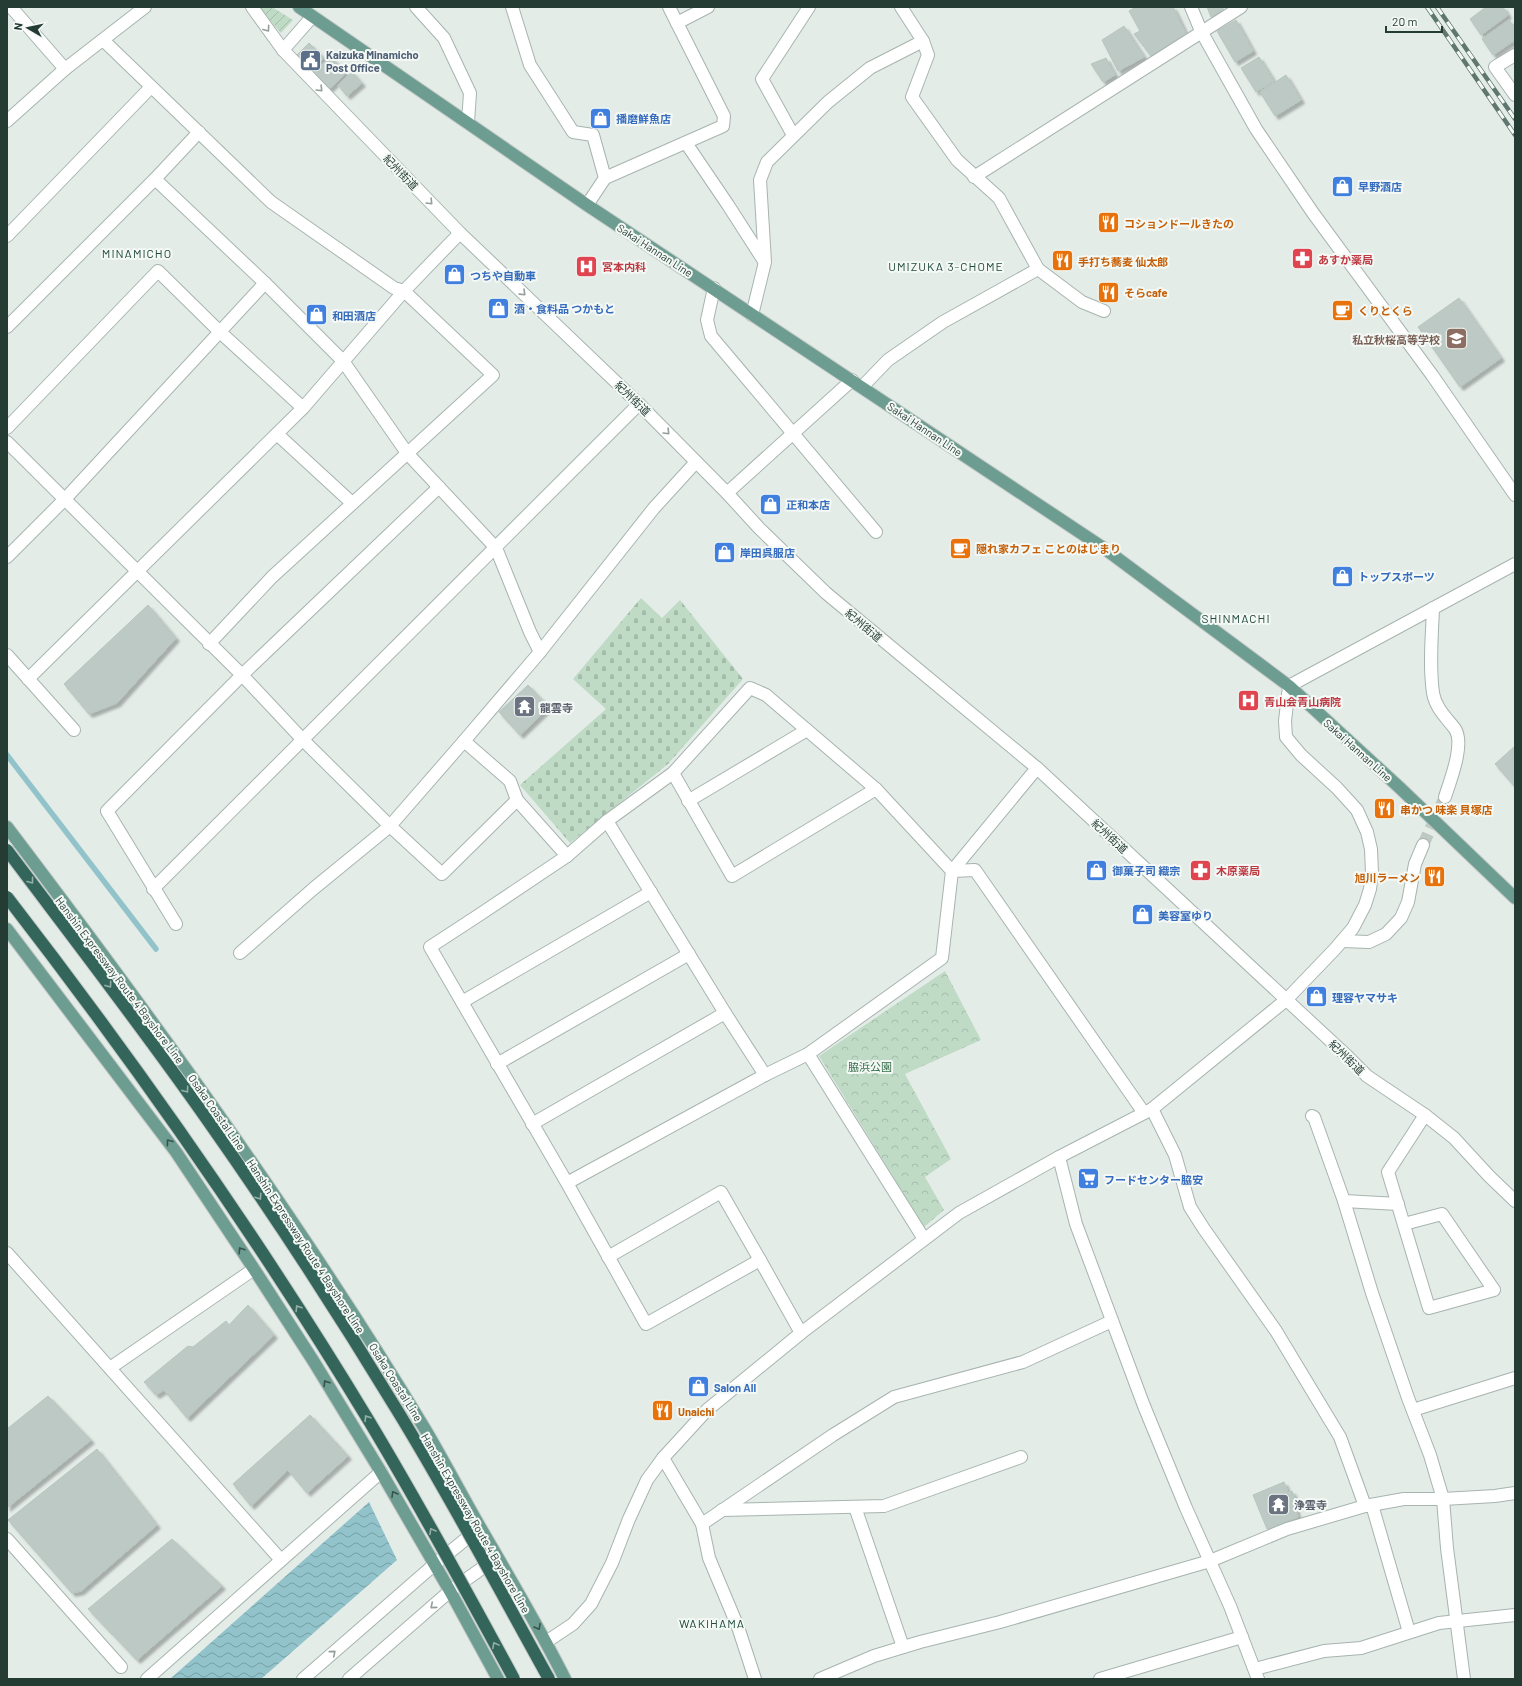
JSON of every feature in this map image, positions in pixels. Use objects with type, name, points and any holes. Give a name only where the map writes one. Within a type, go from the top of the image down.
[{"type":"highway","name":"Hanshin Expressway Route 4 Bayshore Line","points":[[7,850],[206,1118],[307,1268],[401,1418],[480,1554],[549,1679]]},
{"type":"highway","points":[[7,897],[69,977],[181,1131],[282,1283],[370,1422],[454,1569],[514,1679]]},
{"type":"main road","name":"Sakai Hannan Line","points":[[299,7],[587,205],[1105,549],[1289,686],[1400,788],[1515,898]]},
{"type":"main road","name":"Osaka Coastal Line","points":[[7,827],[153,1022],[255,1165],[341,1295],[426,1431],[546,1642],[565,1679]]},
{"type":"main road","points":[[7,929],[176,1152],[254,1269],[314,1362],[381,1472],[435,1564],[498,1679]]},
{"type":"street","points":[[11,7],[65,69]]},
{"type":"street","points":[[7,121],[65,69],[145,7]]},
{"type":"street","name":"紀州街道","points":[[252,7],[283,50],[460,233],[639,404],[727,493],[759,528],[826,593],[1037,768],[1367,1076],[1425,1115],[1454,1138],[1489,1176],[1515,1201]]},
{"type":"street","points":[[416,7],[444,38],[470,93],[468,122]]},
{"type":"street","points":[[512,7],[530,65],[573,132],[592,135],[605,178]]},
{"type":"street","points":[[587,205],[605,178],[723,126],[724,116],[668,7]]},
{"type":"street","points":[[677,23],[708,7]]},
{"type":"street","points":[[793,136],[762,79],[809,7]]},
{"type":"street","points":[[901,7],[923,41],[928,55],[912,97],[957,160],[974,177],[999,198],[1038,269],[1082,302],[1104,311]]},
{"type":"street","points":[[1191,7],[1201,32],[1261,136],[1313,213],[1432,375],[1515,494]]},
{"type":"street","points":[[974,177],[1241,7]]},
{"type":"street","points":[[283,50],[312,17]]},
{"type":"street","points":[[103,40],[271,202],[394,288],[404,291],[493,375],[272,577],[209,644]]},
{"type":"street","points":[[752,315],[765,262],[760,180],[767,162],[828,102],[870,68],[923,41]]},
{"type":"street","points":[[1515,55],[1495,67],[1515,96]]},
{"type":"street","points":[[7,236],[151,86]]},
{"type":"street","points":[[7,327],[155,179],[199,132]]},
{"type":"street","points":[[686,143],[728,204],[765,262]]},
{"type":"street","points":[[155,179],[265,283],[343,361],[407,453],[496,548],[530,632],[540,652]]},
{"type":"street","points":[[28,679],[139,572],[303,408],[404,291],[460,233]]},
{"type":"street","points":[[862,387],[888,360],[943,322],[1038,269]]},
{"type":"street","points":[[7,428],[158,271],[220,332],[303,408]]},
{"type":"street","points":[[7,557],[65,499],[265,283]]},
{"type":"street","points":[[714,288],[707,320],[711,336],[876,532]]},
{"type":"street","points":[[727,493],[852,380]]},
{"type":"street","points":[[153,889],[639,404]]},
{"type":"street","points":[[277,434],[352,503]]},
{"type":"street","points":[[7,442],[139,572],[209,644],[242,675],[303,740],[390,826],[442,874],[518,800]]},
{"type":"street","points":[[240,953],[313,889],[390,826],[540,652],[654,508],[696,462]]},
{"type":"street","points":[[176,924],[153,889],[107,811],[242,675],[439,487]]},
{"type":"street","points":[[546,1642],[573,1624],[591,1604],[612,1563],[629,1519],[647,1480],[663,1458],[707,1410],[801,1333],[959,1213],[1148,1111],[1286,1000],[1342,941],[1353,928],[1365,905],[1370,889],[1372,873],[1371,849],[1367,832],[1356,810],[1337,788],[1301,755],[1286,737],[1289,686],[1515,564]]},
{"type":"street","points":[[1433,608],[1431,670],[1434,695],[1441,714],[1456,731],[1459,742],[1456,761],[1445,797]]},
{"type":"street","points":[[7,655],[74,730]]},
{"type":"street","points":[[760,1260],[646,1324],[567,1183],[430,946],[567,856],[607,821],[673,773],[750,688],[766,696],[876,789],[952,871],[974,870],[1148,1111],[1175,1155],[1190,1207],[1276,1331],[1340,1437],[1368,1506],[1409,1632]]},
{"type":"street","points":[[688,801],[807,730]]},
{"type":"street","points":[[464,741],[510,781],[518,800],[567,856]]},
{"type":"street","points":[[567,1183],[765,1075],[808,1054],[942,958],[952,871],[1037,768]]},
{"type":"street","points":[[673,773],[732,876],[876,789]]},
{"type":"street","points":[[607,821],[688,954],[765,1075]]},
{"type":"street","points":[[1342,941],[1369,942],[1386,934],[1401,918],[1408,902],[1415,864],[1423,846]]},
{"type":"street","points":[[462,1002],[651,892]]},
{"type":"street","points":[[498,1064],[688,954]]},
{"type":"street","points":[[532,1124],[725,1013]]},
{"type":"street","points":[[808,1054],[924,1239]]},
{"type":"street","points":[[1404,1224],[1442,1214],[1494,1290],[1429,1308],[1388,1172],[1425,1115]]},
{"type":"street","points":[[1312,1116],[1314,1117],[1344,1201],[1372,1293],[1430,1455],[1443,1499],[1447,1548],[1464,1679]]},
{"type":"street","points":[[1060,1158],[1076,1224],[1144,1406],[1186,1508],[1230,1606],[1256,1674],[1324,1651],[1361,1648],[1439,1623],[1515,1615]]},
{"type":"street","points":[[608,1257],[721,1192],[801,1333]]},
{"type":"street","points":[[1344,1201],[1398,1204]]},
{"type":"street","points":[[7,1253],[281,1560]]},
{"type":"street","points":[[110,1368],[254,1269]]},
{"type":"street","points":[[702,1524],[833,1435],[894,1397],[1023,1362],[1112,1321]]},
{"type":"street","points":[[1413,1410],[1515,1378]]},
{"type":"street","points":[[722,1510],[884,1506],[1021,1457]]},
{"type":"street","points":[[663,1458],[702,1524],[709,1558],[738,1627],[755,1679]]},
{"type":"street","points":[[147,1679],[381,1472]]},
{"type":"street","points":[[820,1679],[874,1656],[1000,1622],[1210,1561],[1287,1529],[1368,1506],[1404,1499],[1443,1499],[1495,1496],[1515,1493]]},
{"type":"street","points":[[854,1507],[903,1647]]},
{"type":"street","points":[[303,1679],[435,1564],[480,1527]]},
{"type":"street","points":[[7,1539],[121,1667]]},
{"type":"street","points":[[349,1679],[450,1591],[498,1557]]},
{"type":"street","points":[[1100,1679],[1242,1638]]},
{"type":"green space","points":[[261,7],[272,7],[293,20],[281,33],[260,9]]},
{"type":"green space","points":[[641,598],[662,618],[680,600],[743,679],[668,764],[570,843],[520,785],[606,709],[573,679]]},
{"type":"green space","name":"脇浜公園","points":[[945,971],[981,1040],[905,1074],[951,1159],[925,1177],[944,1210],[924,1227],[819,1056]]},
{"type":"water","points":[[369,1502],[397,1560],[261,1679],[170,1679]]},
{"type":"building","points":[[1136,7],[1173,7],[1186,34],[1151,56],[1134,34],[1140,31],[1129,11]]},
{"type":"building","points":[[1207,7],[1222,7],[1224,10],[1211,17]]},
{"type":"building","points":[[1486,7],[1503,7],[1508,15],[1481,35],[1470,19]]},
{"type":"building","points":[[1236,20],[1253,51],[1235,62],[1217,31]]},
{"type":"building","points":[[1509,20],[1515,28],[1515,40],[1493,55],[1482,39]]},
{"type":"building","points":[[1124,26],[1144,57],[1118,71],[1102,40]]},
{"type":"building","points":[[309,43],[324,58],[311,71],[296,56]]},
{"type":"building","points":[[330,56],[346,73],[329,89],[313,73]]},
{"type":"building","points":[[1259,57],[1274,81],[1256,92],[1241,68]]},
{"type":"building","points":[[1106,58],[1115,75],[1103,82],[1091,64]]},
{"type":"building","points":[[352,72],[362,83],[347,96],[338,85]]},
{"type":"building","points":[[1286,75],[1301,100],[1275,116],[1260,92]]},
{"type":"building","points":[[1459,298],[1501,358],[1460,387],[1418,327]]},
{"type":"building","points":[[148,605],[176,638],[117,703],[89,714],[64,684]]},
{"type":"building","points":[[528,685],[549,707],[520,735],[499,712]]},
{"type":"building","points":[[1515,746],[1515,787],[1495,764]]},
{"type":"building","points":[[248,1305],[274,1335],[187,1418],[164,1390],[156,1395],[144,1382],[188,1346],[193,1347],[226,1321],[229,1325]]},
{"type":"building","points":[[48,1396],[91,1440],[7,1508],[7,1429]]},
{"type":"building","points":[[310,1415],[348,1456],[307,1493],[288,1470],[251,1506],[233,1484]]},
{"type":"building","points":[[97,1449],[157,1525],[81,1591],[72,1593],[8,1520]]},
{"type":"building","points":[[1284,1482],[1288,1492],[1292,1491],[1298,1506],[1295,1507],[1298,1517],[1267,1529],[1253,1495]]},
{"type":"building","points":[[172,1539],[222,1586],[137,1660],[88,1609]]},
{"type":"waterway","points":[[7,755],[156,949]]},
{"type":"tunnel","points":[[1423,845],[1445,797]]},
{"type":"railway","points":[[1427,7],[1515,135]]},
{"type":"railway","points":[[1437,7],[1515,119]]},
{"type":"place","name":"Kaizuka Minamicho Post Office","points":[[311,60]]},
{"type":"place","name":"播磨鮮魚店","points":[[601,118]]},
{"type":"place","name":"早野酒店","points":[[1342,186]]},
{"type":"place","name":"コションドールきたの","points":[[1108,223]]},
{"type":"place","name":"あすか薬局","points":[[1302,259]]},
{"type":"place","name":"手打ち蕎麦 仙太郎","points":[[1062,261]]},
{"type":"place","name":"宮本内科","points":[[586,266]]},
{"type":"place","name":"つちや自動車","points":[[454,275]]},
{"type":"place","name":"そらcafe","points":[[1108,292]]},
{"type":"place","name":"酒・食料品 つかもと","points":[[499,308]]},
{"type":"place","name":"くりとくら","points":[[1342,310]]},
{"type":"place","name":"和田酒店","points":[[317,315]]},
{"type":"place","name":"私立秋桜高等学校","points":[[1456,339]]},
{"type":"place","name":"正和本店","points":[[771,504]]},
{"type":"place","name":"隠れ家カフェ ことのはじまり","points":[[960,548]]},
{"type":"place","name":"岸田呉服店","points":[[724,552]]},
{"type":"place","name":"トップスポーツ","points":[[1342,576]]},
{"type":"place","name":"青山会青山病院","points":[[1249,701]]},
{"type":"place","name":"龍雲寺","points":[[524,707]]},
{"type":"place","name":"串かつ 味楽 貝塚店","points":[[1385,809]]},
{"type":"place","name":"御菓子司 織宗","points":[[1096,870]]},
{"type":"place","name":"木原薬局","points":[[1201,870]]},
{"type":"place","name":"旭川ラーメン","points":[[1435,877]]},
{"type":"place","name":"美容室ゆり","points":[[1143,915]]},
{"type":"place","name":"理容ヤマサキ","points":[[1316,997]]},
{"type":"place","name":"フードセンター脇安","points":[[1089,1179]]},
{"type":"place","name":"Salon All","points":[[699,1387]]},
{"type":"place","name":"Unaichi","points":[[662,1411]]},
{"type":"place","name":"浄雲寺","points":[[1278,1504]]},
{"type":"district","name":"MINAMICHO","points":[[137,253]]},
{"type":"district","name":"UMIZUKA 3-CHOME","points":[[946,266]]},
{"type":"district","name":"SHINMACHI","points":[[1236,618]]},
{"type":"district","name":"WAKIHAMA","points":[[712,1623]]}]
